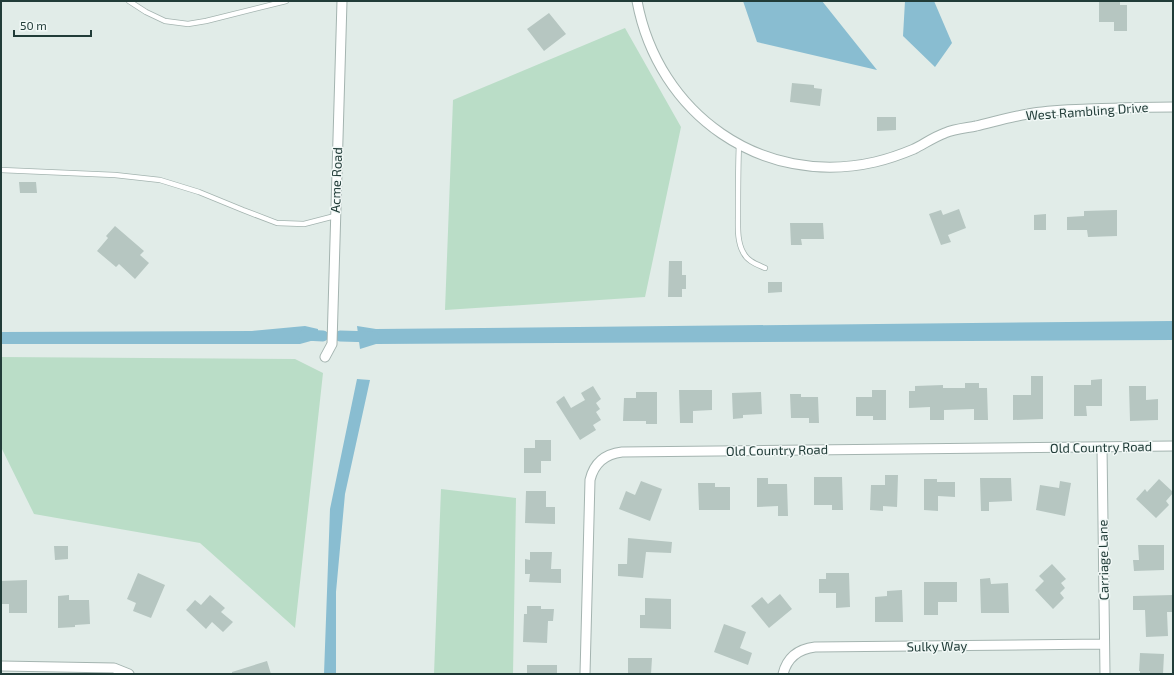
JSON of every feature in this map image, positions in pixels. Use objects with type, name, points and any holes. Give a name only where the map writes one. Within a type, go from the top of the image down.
[{"type":"street","name":"Acme Road","points":[[325,357],[332,344],[342,1]]},
{"type":"street","name":"West Rambling Drive","points":[[637,1],[648,41],[658,63],[671,84],[691,109],[722,135],[766,156],[789,163],[827,167],[851,166],[875,162],[914,149],[945,132],[1047,111],[1173,107]]},
{"type":"street","name":"Old Country Road","points":[[585,674],[590,480],[595,466],[600,460],[614,452],[1173,446]]},
{"type":"street","name":"Carriage Lane","points":[[1102,447],[1104,674]]},
{"type":"street","name":"Sulky Way","points":[[783,674],[788,661],[794,655],[807,648],[815,647],[1104,644]]},
{"type":"street","points":[[1,666],[114,668],[129,674]]},
{"type":"lane","points":[[129,1],[146,12],[165,21],[188,24],[286,1]]},
{"type":"lane","points":[[739,144],[738,205],[740,242],[742,251],[746,258],[765,268]]},
{"type":"lane","points":[[1,170],[115,175],[160,180],[199,192],[277,223],[304,224],[335,216]]},
{"type":"green space","points":[[625,28],[681,127],[645,297],[445,310],[453,100]]},
{"type":"green space","points":[[1,357],[295,359],[323,373],[295,628],[200,543],[34,514],[1,447]]},
{"type":"green space","points":[[441,489],[516,498],[513,674],[434,674]]},
{"type":"water","points":[[743,1],[822,1],[877,70],[757,42]]},
{"type":"water","points":[[905,1],[934,1],[952,43],[935,67],[903,36]]},
{"type":"water","points":[[1173,321],[1173,340],[376,344],[360,349],[357,326],[376,329]]},
{"type":"water","points":[[305,326],[318,329],[318,339],[300,344],[1,344],[1,332],[252,331]]},
{"type":"water","points":[[357,379],[370,380],[345,494],[336,592],[336,674],[324,674],[330,509]]},
{"type":"building","points":[[1099,1],[1120,1],[1120,5],[1127,5],[1127,31],[1114,31],[1114,22],[1099,22]]},
{"type":"building","points":[[549,13],[566,34],[544,51],[527,29]]},
{"type":"building","points":[[792,83],[814,85],[814,88],[822,89],[820,106],[790,102]]},
{"type":"building","points":[[877,117],[896,117],[896,130],[877,131]]},
{"type":"building","points":[[19,182],[36,182],[37,193],[20,193]]},
{"type":"building","points":[[959,209],[966,228],[948,235],[951,242],[941,245],[929,214],[941,210],[943,215]]},
{"type":"building","points":[[1117,210],[1117,236],[1088,237],[1087,230],[1067,230],[1067,217],[1084,216],[1084,211]]},
{"type":"building","points":[[1046,214],[1046,230],[1034,230],[1034,215]]},
{"type":"building","points":[[790,223],[823,223],[824,239],[801,239],[802,245],[791,245]]},
{"type":"building","points":[[115,226],[144,251],[140,255],[149,263],[135,279],[119,264],[116,267],[97,251],[108,238],[106,236]]},
{"type":"building","points":[[669,261],[682,261],[682,275],[686,275],[686,289],[682,289],[682,297],[668,297]]},
{"type":"building","points":[[768,282],[782,282],[782,292],[768,293]]},
{"type":"building","points":[[1031,376],[1043,376],[1043,419],[1013,420],[1013,395],[1031,395]]},
{"type":"building","points":[[1102,379],[1102,406],[1086,406],[1087,416],[1074,416],[1074,385],[1091,385],[1091,380]]},
{"type":"building","points":[[965,383],[979,383],[979,388],[987,388],[988,420],[974,420],[974,409],[944,410],[944,420],[930,420],[930,407],[909,408],[909,391],[915,391],[915,386],[943,385],[943,388],[965,388]]},
{"type":"building","points":[[593,386],[601,399],[596,403],[600,409],[596,412],[601,420],[593,425],[596,430],[580,440],[556,402],[564,396],[571,408],[585,400],[581,393]]},
{"type":"building","points":[[1129,386],[1146,386],[1146,400],[1158,399],[1158,420],[1130,421]]},
{"type":"building","points":[[679,390],[712,390],[712,410],[693,411],[693,423],[680,423]]},
{"type":"building","points":[[872,390],[886,390],[886,420],[873,420],[873,416],[856,416],[856,397],[872,397]]},
{"type":"building","points":[[636,392],[657,392],[657,424],[646,424],[646,421],[623,421],[624,398],[636,398]]},
{"type":"building","points":[[761,392],[762,414],[743,415],[743,418],[733,419],[732,393]]},
{"type":"building","points":[[790,394],[801,394],[801,397],[818,397],[819,423],[809,423],[809,418],[791,418]]},
{"type":"building","points":[[535,440],[551,440],[551,461],[541,461],[541,473],[524,473],[524,448],[535,448]]},
{"type":"building","points":[[885,475],[898,475],[897,507],[883,506],[883,511],[870,510],[871,485],[885,485]]},
{"type":"building","points":[[814,477],[842,477],[843,510],[832,510],[832,505],[814,505]]},
{"type":"building","points":[[757,478],[768,478],[768,484],[787,484],[788,516],[778,516],[778,506],[757,507]]},
{"type":"building","points":[[980,478],[1011,478],[1012,501],[989,502],[989,511],[981,511]]},
{"type":"building","points":[[924,479],[937,479],[937,482],[955,482],[955,497],[938,496],[938,511],[924,510]]},
{"type":"building","points":[[1159,479],[1173,493],[1166,501],[1169,505],[1156,518],[1136,499],[1145,489],[1147,492]]},
{"type":"building","points":[[641,481],[662,489],[650,521],[619,509],[626,491],[635,495]]},
{"type":"building","points":[[1060,481],[1071,483],[1065,516],[1036,510],[1040,485],[1059,488]]},
{"type":"building","points":[[698,483],[715,483],[715,487],[730,487],[730,510],[699,510]]},
{"type":"building","points":[[526,491],[546,491],[546,507],[555,507],[555,524],[525,523]]},
{"type":"building","points":[[628,538],[672,542],[671,553],[646,552],[643,578],[618,576],[618,564],[627,564]]},
{"type":"building","points":[[1138,545],[1164,545],[1164,570],[1134,571],[1133,560],[1139,560]]},
{"type":"building","points":[[54,546],[68,546],[68,559],[55,560]]},
{"type":"building","points":[[530,552],[552,552],[551,569],[561,569],[561,583],[529,582],[530,574],[525,574],[525,559],[530,560]]},
{"type":"building","points":[[1052,564],[1066,579],[1061,583],[1065,588],[1060,593],[1064,598],[1053,609],[1035,590],[1044,581],[1039,576]]},
{"type":"building","points":[[138,573],[165,585],[151,618],[133,611],[136,603],[127,599]]},
{"type":"building","points":[[826,573],[849,573],[850,607],[836,608],[836,593],[819,593],[819,579],[826,579]]},
{"type":"building","points":[[990,578],[991,584],[1008,583],[1009,613],[981,613],[980,579]]},
{"type":"building","points":[[27,580],[27,613],[9,613],[9,604],[1,604],[1,581]]},
{"type":"building","points":[[924,582],[957,582],[957,602],[938,602],[938,615],[924,615]]},
{"type":"building","points":[[902,590],[903,622],[875,622],[875,597],[887,596],[887,591]]},
{"type":"building","points":[[780,594],[792,609],[769,628],[751,606],[762,597],[768,604]]},
{"type":"building","points":[[69,595],[69,600],[89,600],[90,624],[58,628],[58,596]]},
{"type":"building","points":[[210,595],[225,608],[221,612],[233,622],[223,632],[212,622],[206,629],[186,610],[195,600],[201,605]]},
{"type":"building","points":[[1173,595],[1173,612],[1167,612],[1168,636],[1146,637],[1145,610],[1133,610],[1133,596]]},
{"type":"building","points":[[645,598],[671,599],[671,629],[640,628],[640,615],[645,615]]},
{"type":"building","points":[[527,606],[541,606],[541,609],[554,609],[553,621],[548,621],[547,643],[523,642],[524,614],[527,614]]},
{"type":"building","points":[[724,624],[746,632],[740,648],[752,653],[748,665],[714,652]]},
{"type":"building","points":[[1140,653],[1164,654],[1163,674],[1140,674]]},
{"type":"building","points":[[628,658],[652,658],[651,674],[628,674]]},
{"type":"building","points":[[267,661],[271,674],[232,674],[232,672]]},
{"type":"building","points":[[527,665],[557,665],[557,674],[527,674]]},
{"type":"waterway","points":[[304,335],[323,336]]},
{"type":"waterway","points":[[340,336],[374,337]]}]
